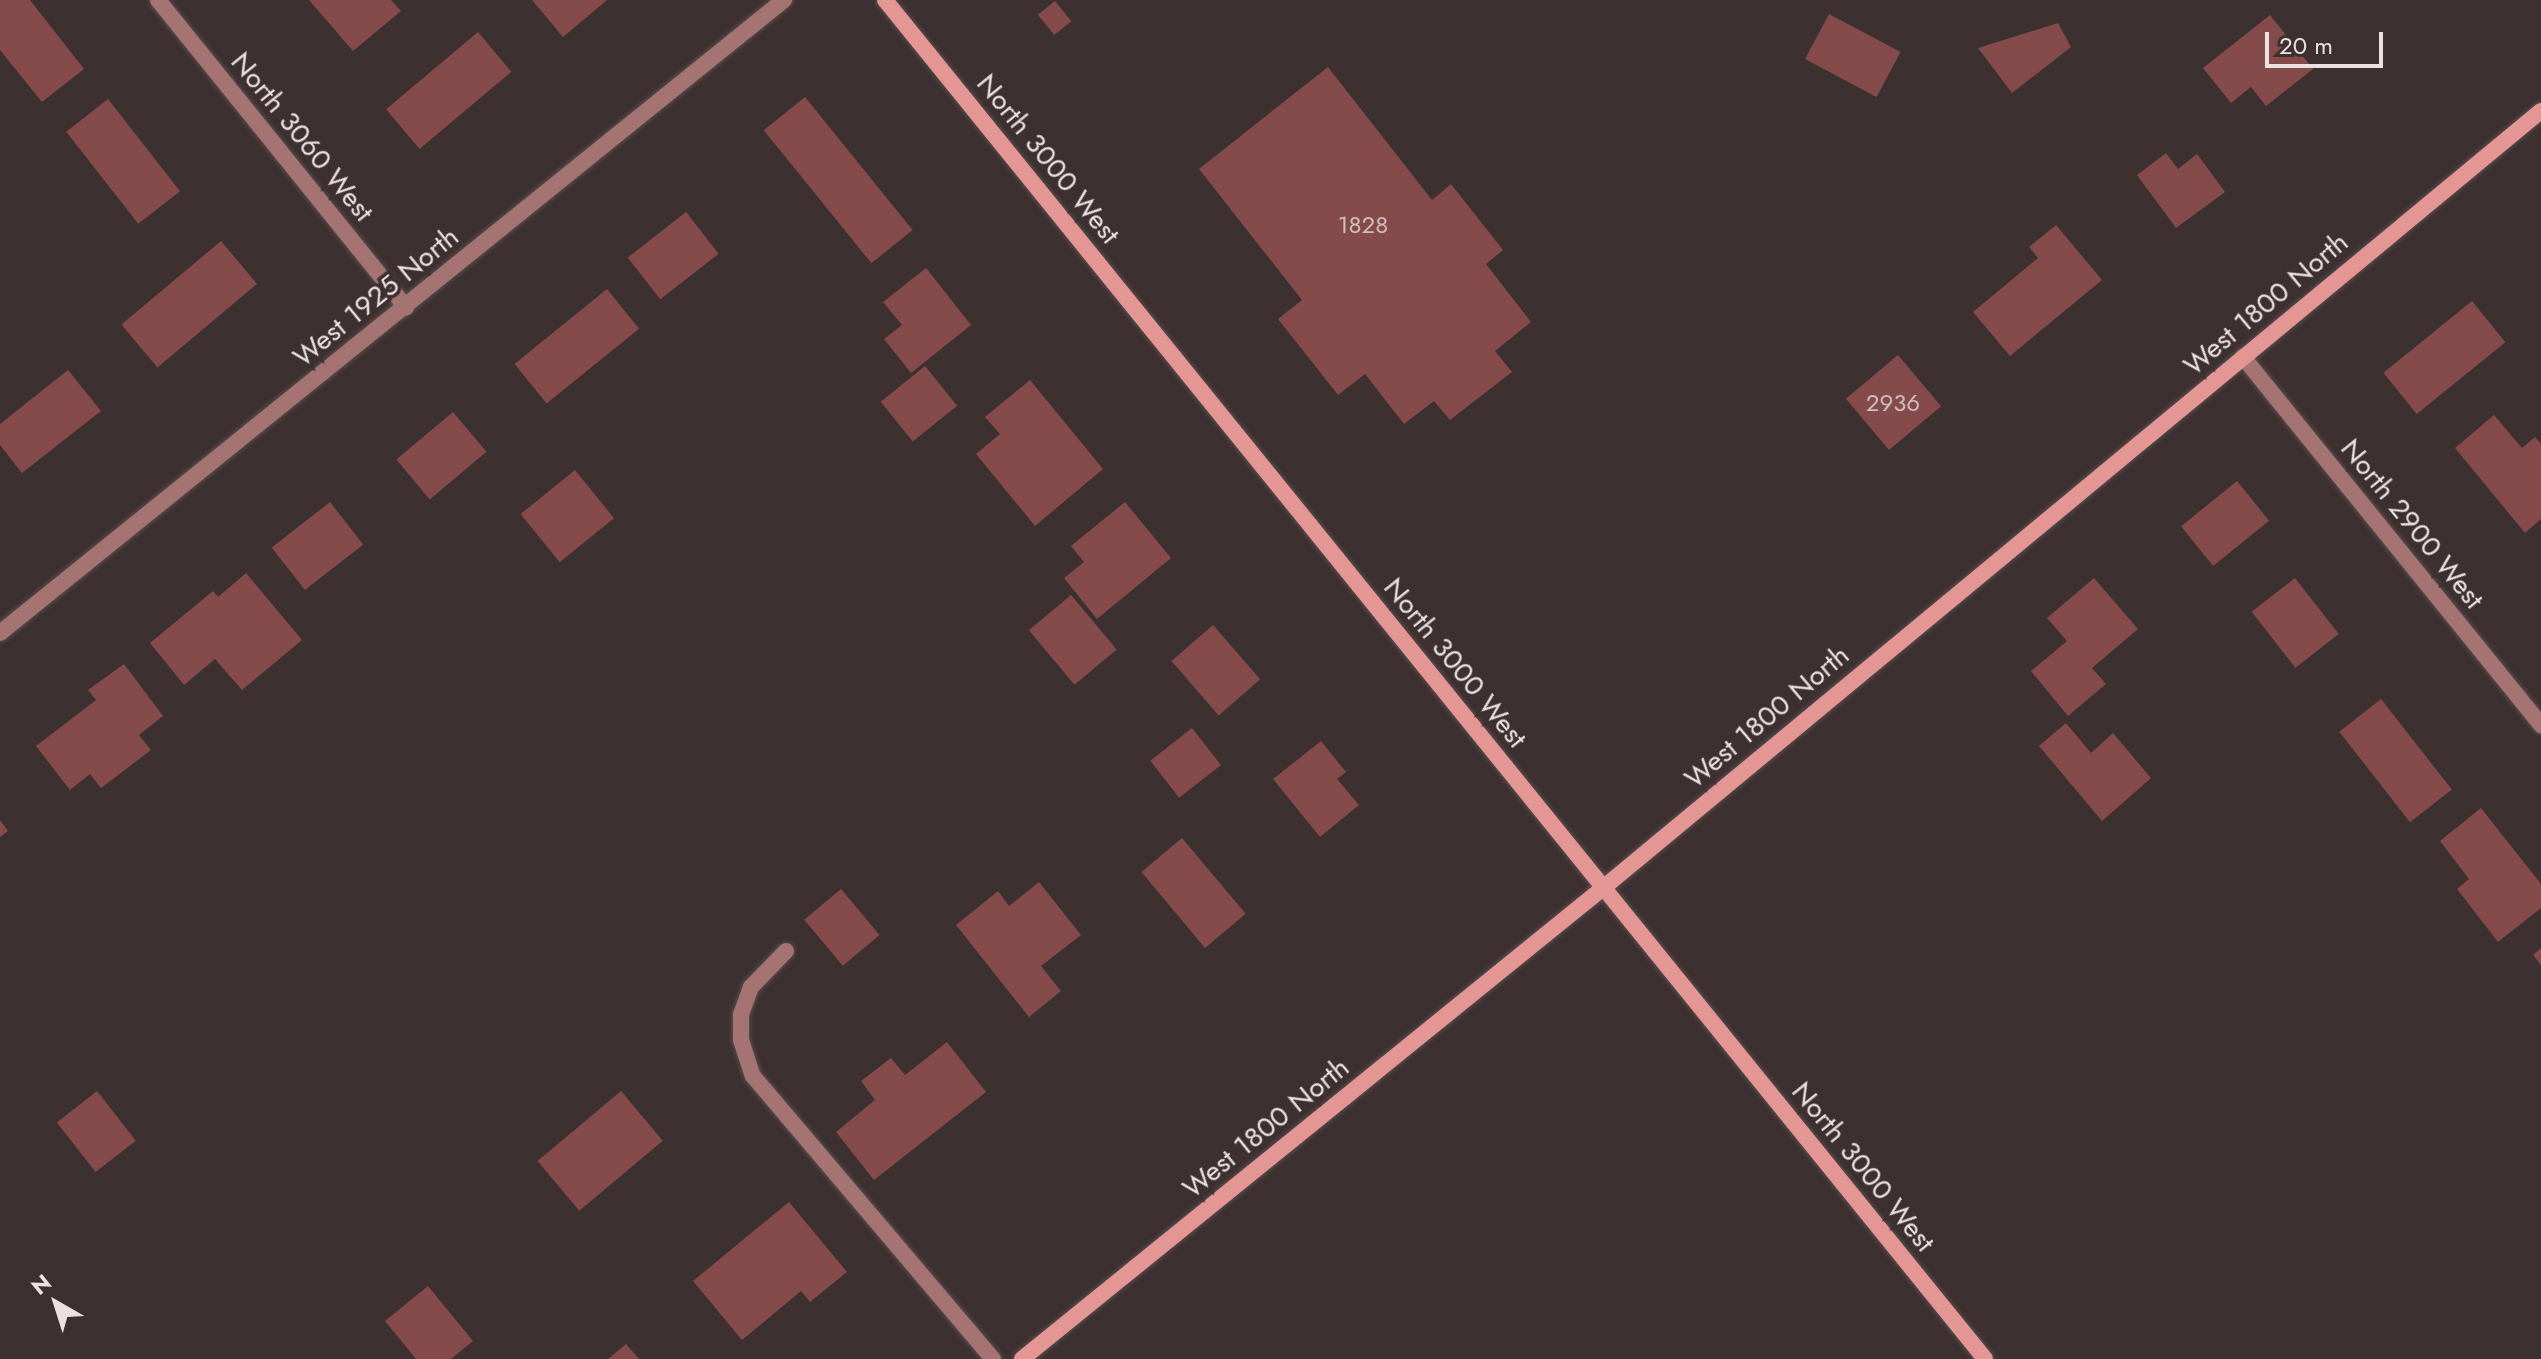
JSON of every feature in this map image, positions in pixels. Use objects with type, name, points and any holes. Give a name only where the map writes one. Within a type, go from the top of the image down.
[{"type":"main road","name":"North 3000 West","points":[[885,0],[1985,1359]]},
{"type":"main road","name":"West 1800 North","points":[[1022,1359],[1603,888],[2541,111]]},
{"type":"street","name":"North 3060 West","points":[[158,0],[406,307]]},
{"type":"street","name":"West 1925 North","points":[[0,633],[784,0]]},
{"type":"street","name":"North 2900 West","points":[[2243,357],[2541,725]]},
{"type":"street","points":[[786,951],[751,987],[741,1015],[741,1040],[753,1076],[993,1359]]},
{"type":"building","points":[[0,0],[30,0],[84,69],[42,102],[0,50]]},
{"type":"building","points":[[309,0],[391,0],[401,11],[353,51]]},
{"type":"building","points":[[532,0],[607,0],[563,37]]},
{"type":"building","points":[[1055,1],[1071,21],[1054,35],[1038,15]]},
{"type":"building","points":[[1829,14],[1901,52],[1877,97],[1805,59]]},
{"type":"building","points":[[2270,15],[2313,69],[2266,106],[2251,87],[2231,103],[2203,68]]},
{"type":"building","points":[[2058,23],[2071,47],[2012,93],[1978,48]]},
{"type":"building","points":[[478,32],[511,72],[419,149],[386,109]]},
{"type":"building","points":[[1328,67],[1432,200],[1451,184],[1503,250],[1486,264],[1531,322],[1495,351],[1512,372],[1450,420],[1434,401],[1404,424],[1365,374],[1338,395],[1278,319],[1302,300],[1199,169]]},
{"type":"building","points":[[805,97],[913,230],[871,263],[764,130]]},
{"type":"building","points":[[108,99],[180,191],[138,224],[66,132]]},
{"type":"building","points":[[2166,153],[2178,169],[2197,154],[2225,192],[2176,228],[2137,175]]},
{"type":"building","points":[[686,212],[719,254],[660,299],[628,258]]},
{"type":"building","points":[[2056,225],[2102,280],[2010,356],[1973,312],[2038,258],[2029,247]]},
{"type":"building","points":[[221,241],[257,284],[157,367],[121,325]]},
{"type":"building","points":[[926,268],[971,325],[911,373],[884,339],[902,325],[883,302]]},
{"type":"building","points":[[607,289],[639,329],[547,404],[515,364]]},
{"type":"building","points":[[2472,301],[2505,342],[2417,414],[2383,373]]},
{"type":"building","points":[[1898,355],[1941,406],[1889,450],[1846,399]]},
{"type":"building","points":[[925,366],[957,406],[913,442],[881,402]]},
{"type":"building","points":[[68,370],[101,411],[22,473],[0,445],[0,424]]},
{"type":"building","points":[[1030,380],[1103,469],[1035,526],[976,454],[1000,434],[985,417]]},
{"type":"building","points":[[453,412],[486,452],[430,499],[396,460]]},
{"type":"building","points":[[2494,415],[2522,448],[2535,437],[2541,444],[2541,519],[2525,533],[2455,448]]},
{"type":"building","points":[[575,470],[614,518],[560,562],[521,514]]},
{"type":"building","points":[[2237,481],[2269,521],[2213,566],[2181,526]]},
{"type":"building","points":[[330,502],[363,545],[305,590],[272,548]]},
{"type":"building","points":[[1125,502],[1171,558],[1097,619],[1064,578],[1084,562],[1071,546]]},
{"type":"building","points":[[246,573],[302,640],[242,690],[215,659],[184,685],[150,643],[213,591],[218,597]]},
{"type":"building","points":[[2094,578],[2138,629],[2092,668],[2106,684],[2068,716],[2031,671],[2067,641],[2047,618]]},
{"type":"building","points":[[2295,578],[2339,634],[2295,668],[2252,612]]},
{"type":"building","points":[[1071,595],[1117,649],[1075,685],[1029,630]]},
{"type":"building","points":[[1213,625],[1260,679],[1219,715],[1171,661]]},
{"type":"building","points":[[124,664],[163,716],[139,735],[151,750],[101,788],[90,774],[70,790],[36,746],[96,700],[88,690]]},
{"type":"building","points":[[2381,699],[2452,790],[2410,822],[2339,732]]},
{"type":"building","points":[[2066,723],[2091,753],[2113,733],[2151,778],[2102,821],[2039,746]]},
{"type":"building","points":[[1192,728],[1221,765],[1179,798],[1150,761]]},
{"type":"building","points":[[1321,741],[1346,772],[1337,779],[1359,805],[1320,837],[1273,779]]},
{"type":"building","points":[[2481,808],[2541,884],[2541,908],[2498,942],[2457,889],[2469,879],[2440,841]]},
{"type":"building","points":[[0,820],[8,831],[0,837]]},
{"type":"building","points":[[1182,838],[1246,914],[1205,948],[1141,872]]},
{"type":"building","points":[[1039,882],[1081,935],[1041,966],[1061,991],[1029,1017],[956,925],[998,891],[1009,906]]},
{"type":"building","points":[[841,889],[880,935],[843,966],[804,920]]},
{"type":"building","points":[[2541,948],[2541,965],[2533,955]]},
{"type":"building","points":[[947,1042],[986,1092],[874,1180],[836,1132],[875,1100],[861,1081],[891,1058],[905,1075]]},
{"type":"building","points":[[97,1091],[136,1141],[96,1172],[57,1122]]},
{"type":"building","points":[[621,1091],[663,1141],[579,1211],[538,1161]]},
{"type":"building","points":[[789,1202],[847,1272],[810,1302],[801,1291],[742,1340],[693,1281]]},
{"type":"building","points":[[428,1286],[473,1341],[451,1359],[416,1359],[385,1321]]},
{"type":"building","points":[[626,1344],[639,1359],[608,1359]]}]
